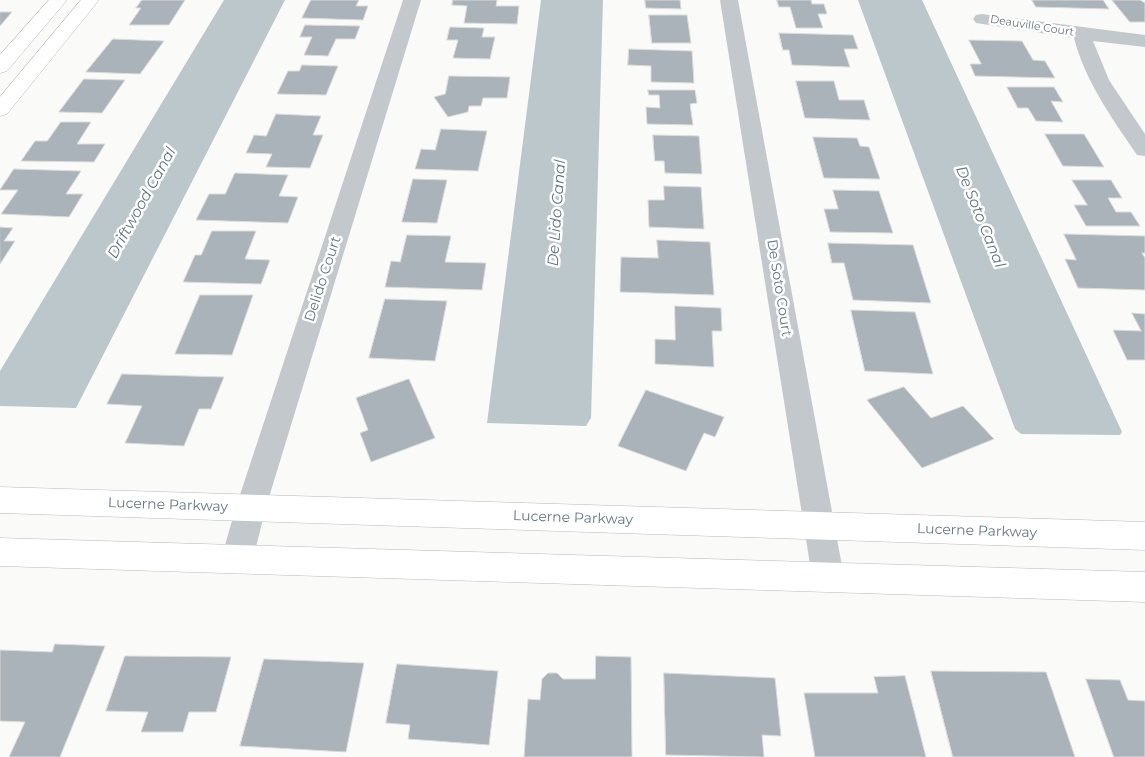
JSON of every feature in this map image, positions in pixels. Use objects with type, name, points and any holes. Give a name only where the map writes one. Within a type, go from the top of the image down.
[{"type":"street","points":[[0,67],[58,0]]},
{"type":"street","points":[[0,110],[90,0]]},
{"type":"street","name":"Delido Court","points":[[238,559],[251,507],[412,0]]},
{"type":"street","name":"De Soto Court","points":[[729,0],[828,577]]},
{"type":"street","name":"Deauville Court","points":[[982,19],[1145,41]]},
{"type":"street","name":"Deauville Court","points":[[1082,34],[1086,54],[1095,74],[1145,150]]},
{"type":"street","name":"Lucerne Parkway","points":[[0,500],[1145,536]]},
{"type":"street","points":[[0,552],[1145,588]]},
{"type":"water","name":"Driftwood Canal","points":[[224,0],[285,0],[76,408],[0,406],[0,371]]},
{"type":"water","name":"De Lido Canal","points":[[541,0],[603,0],[591,418],[586,426],[487,423]]},
{"type":"water","name":"De Soto Canal","points":[[858,0],[922,0],[1122,432],[1120,435],[1021,434],[1015,429]]},
{"type":"building","points":[[142,0],[185,0],[169,25],[129,25],[141,8],[136,8]]},
{"type":"building","points":[[311,0],[359,0],[356,6],[368,6],[363,20],[302,18]]},
{"type":"building","points":[[453,0],[497,0],[496,6],[519,6],[517,24],[464,23],[467,6],[452,5]]},
{"type":"building","points":[[645,0],[680,0],[681,9],[646,8]]},
{"type":"building","points":[[777,0],[811,0],[812,4],[824,4],[827,14],[818,14],[823,28],[796,28],[790,7],[779,7]]},
{"type":"building","points":[[1032,0],[1103,0],[1109,9],[1036,7]]},
{"type":"building","points":[[1112,0],[1140,0],[1145,3],[1145,22],[1130,22]]},
{"type":"building","points":[[0,12],[12,12],[0,26]]},
{"type":"building","points":[[649,15],[687,15],[691,43],[652,43]]},
{"type":"building","points":[[305,25],[360,26],[355,39],[336,39],[328,56],[304,55],[312,37],[300,37]]},
{"type":"building","points":[[450,27],[484,28],[482,37],[495,37],[490,59],[453,58],[458,40],[447,40]]},
{"type":"building","points":[[779,33],[853,35],[858,49],[844,49],[850,67],[792,65],[789,50],[783,50]]},
{"type":"building","points":[[113,39],[164,41],[140,74],[86,72]]},
{"type":"building","points":[[969,40],[1022,41],[1033,60],[1045,61],[1055,78],[975,76],[970,64],[981,64]]},
{"type":"building","points":[[629,49],[692,51],[694,83],[651,82],[651,66],[628,65]]},
{"type":"building","points":[[302,65],[338,66],[326,95],[277,94],[288,71],[299,71]]},
{"type":"building","points":[[449,76],[510,77],[507,98],[483,98],[481,106],[469,106],[468,112],[448,117],[434,97],[445,94]]},
{"type":"building","points":[[84,79],[125,80],[102,113],[59,112]]},
{"type":"building","points":[[796,81],[834,81],[839,100],[864,100],[870,120],[805,118]]},
{"type":"building","points":[[1007,87],[1054,87],[1063,102],[1051,101],[1063,122],[1036,121],[1028,108],[1018,108]]},
{"type":"building","points":[[648,90],[695,90],[697,103],[690,104],[693,125],[647,124],[646,107],[660,108],[659,95],[649,95]]},
{"type":"building","points":[[276,114],[321,116],[313,135],[323,135],[310,168],[266,167],[272,154],[246,153],[254,135],[266,136]]},
{"type":"building","points":[[61,122],[91,122],[77,144],[105,144],[94,162],[21,161],[35,141],[47,141]]},
{"type":"building","points":[[441,129],[487,131],[478,171],[415,169],[421,149],[435,150]]},
{"type":"building","points":[[1045,134],[1084,134],[1104,167],[1063,166]]},
{"type":"building","points":[[653,135],[699,136],[702,174],[665,173],[664,161],[655,161]]},
{"type":"building","points":[[813,137],[857,138],[860,146],[869,147],[880,179],[824,178]]},
{"type":"building","points":[[14,169],[81,171],[66,194],[83,194],[69,217],[1,214],[18,190],[0,190]]},
{"type":"building","points":[[235,173],[288,175],[279,196],[298,197],[288,223],[196,220],[209,194],[225,194]]},
{"type":"building","points":[[413,179],[447,180],[437,223],[402,222]]},
{"type":"building","points":[[1072,180],[1111,180],[1122,198],[1108,198],[1116,212],[1131,212],[1140,226],[1086,226],[1074,205],[1087,205]]},
{"type":"building","points":[[664,186],[701,187],[704,229],[649,227],[648,200],[664,200]]},
{"type":"building","points":[[833,190],[879,191],[893,233],[830,232],[824,209],[838,209]]},
{"type":"building","points":[[0,227],[13,228],[4,241],[15,241],[0,264]]},
{"type":"building","points":[[212,231],[256,231],[245,259],[270,260],[261,284],[183,282],[195,255],[201,255]]},
{"type":"building","points":[[1064,234],[1145,236],[1145,253],[1142,253],[1145,258],[1145,290],[1078,288],[1065,259],[1076,260]]},
{"type":"building","points":[[407,235],[451,236],[445,262],[486,263],[482,290],[385,287],[391,261],[400,262]]},
{"type":"building","points":[[657,240],[710,242],[714,295],[620,292],[621,257],[658,258]]},
{"type":"building","points":[[828,243],[913,245],[931,303],[853,300],[844,263],[832,263]]},
{"type":"building","points":[[200,295],[253,295],[232,355],[175,354]]},
{"type":"building","points":[[385,299],[447,301],[435,361],[369,358]]},
{"type":"building","points":[[675,306],[721,308],[722,331],[712,331],[714,367],[655,364],[655,339],[675,340]]},
{"type":"building","points":[[851,310],[915,312],[933,374],[865,371]]},
{"type":"building","points":[[1132,313],[1145,314],[1145,360],[1127,360],[1113,330],[1141,331]]},
{"type":"building","points":[[122,374],[224,377],[211,409],[199,409],[184,446],[125,443],[142,406],[107,404]]},
{"type":"building","points":[[409,379],[435,438],[371,462],[360,433],[368,430],[356,398]]},
{"type":"building","points":[[904,387],[931,418],[963,406],[994,439],[922,468],[867,400]]},
{"type":"building","points":[[646,390],[724,417],[715,437],[704,433],[686,471],[618,446]]},
{"type":"building","points":[[55,644],[105,646],[60,757],[9,757],[25,722],[0,721],[0,650],[52,652]]},
{"type":"building","points":[[125,656],[231,657],[216,712],[189,712],[183,732],[141,732],[148,712],[106,711]]},
{"type":"building","points":[[596,656],[631,657],[632,757],[524,757],[528,699],[540,700],[542,679],[548,673],[557,673],[563,679],[595,679]]},
{"type":"building","points":[[264,659],[364,663],[346,752],[240,746]]},
{"type":"building","points":[[397,664],[498,671],[489,745],[408,739],[410,725],[386,723]]},
{"type":"building","points":[[931,671],[1046,672],[1075,757],[953,757]]},
{"type":"building","points":[[664,673],[775,678],[781,736],[762,735],[764,757],[666,755]]},
{"type":"building","points":[[905,676],[926,757],[815,757],[804,693],[878,693],[874,677]]},
{"type":"building","points":[[1086,679],[1120,680],[1128,700],[1145,701],[1145,757],[1114,757]]}]
